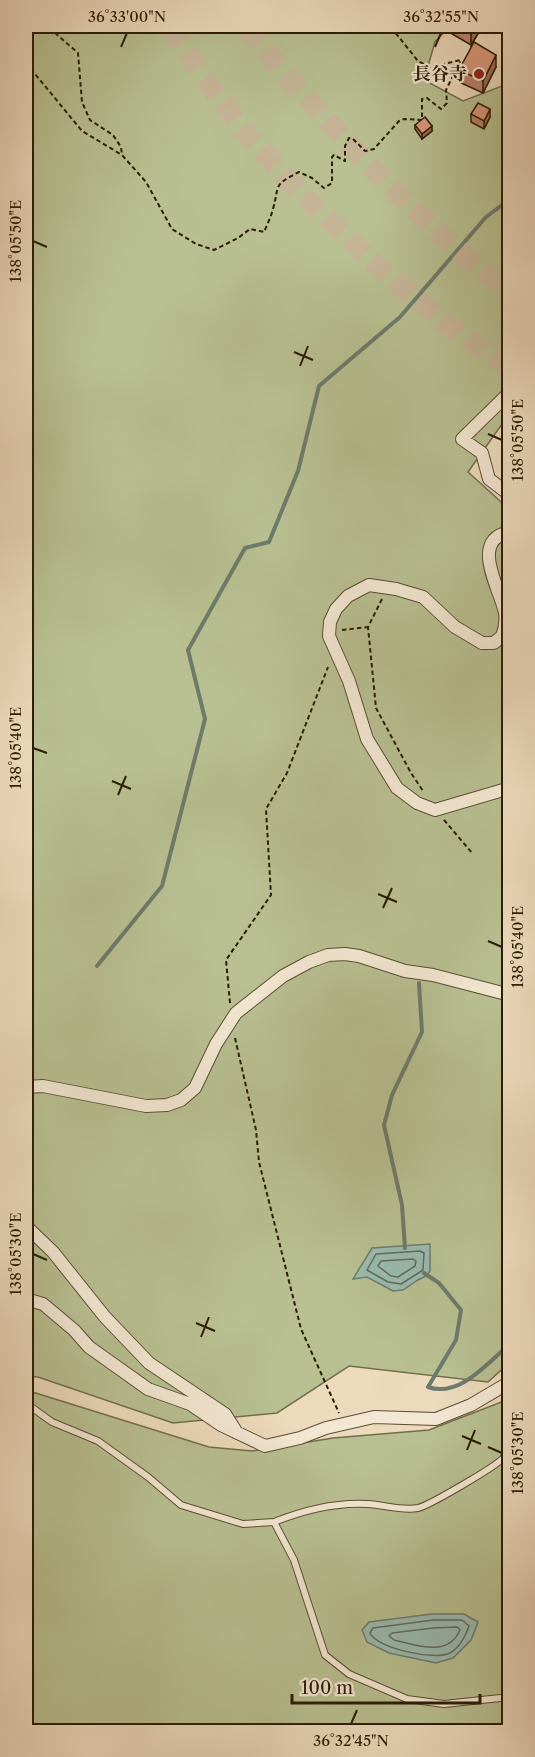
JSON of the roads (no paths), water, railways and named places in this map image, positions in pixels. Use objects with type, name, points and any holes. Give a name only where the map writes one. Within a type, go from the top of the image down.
[{"type":"street","points":[[510,392],[462,439],[482,453],[489,479],[510,495]]},
{"type":"street","points":[[510,532],[495,540],[488,557],[490,571],[506,616],[502,636],[494,642],[482,643],[472,639],[455,627],[423,597],[396,589],[369,585],[348,596],[336,609],[330,622],[329,636],[349,681],[367,739],[397,788],[417,803],[435,810],[510,788]]},
{"type":"street","points":[[26,1087],[44,1086],[146,1106],[167,1105],[181,1100],[195,1088],[216,1044],[236,1013],[283,976],[328,955],[359,956],[405,971],[433,975],[510,995]]},
{"type":"street","points":[[26,1226],[53,1252],[105,1317],[149,1363],[225,1414],[237,1434]]},
{"type":"street","points":[[26,1299],[43,1304],[74,1330],[89,1347],[147,1389],[190,1404],[237,1434],[265,1446],[374,1417],[435,1419],[471,1406],[510,1382]]},
{"type":"lane","points":[[26,1405],[52,1422],[98,1441],[148,1477],[181,1505],[243,1524],[274,1522],[301,1511],[338,1505],[368,1504],[400,1509],[420,1508],[474,1478],[504,1458],[510,1444]]},
{"type":"lane","points":[[274,1522],[294,1560],[325,1655],[349,1674],[407,1699],[444,1704],[510,1697]]},
{"type":"water","points":[[430,1244],[430,1271],[403,1290],[393,1291],[367,1277],[353,1279],[372,1248]]},
{"type":"water","points":[[432,1614],[464,1614],[478,1622],[471,1640],[453,1658],[436,1663],[389,1653],[367,1642],[362,1630],[369,1622]]},
{"type":"waterway","points":[[97,966],[162,886],[205,719],[188,650],[245,548],[269,542],[298,471],[319,386],[400,317],[486,217],[510,199]]},
{"type":"waterway","points":[[405,1248],[402,1205],[384,1125],[392,1095],[422,1032],[419,983]]},
{"type":"waterway","points":[[424,1273],[439,1283],[461,1310],[456,1340],[428,1387],[451,1388],[462,1383],[510,1344]]},
{"type":"tunnel","points":[[170,26],[202,75],[246,133],[301,193],[373,262],[448,325],[510,368]]},
{"type":"tunnel","points":[[246,26],[288,77],[383,180],[432,227],[510,292]]},
{"type":"place","name":"長谷寺","points":[[479,74]]}]
